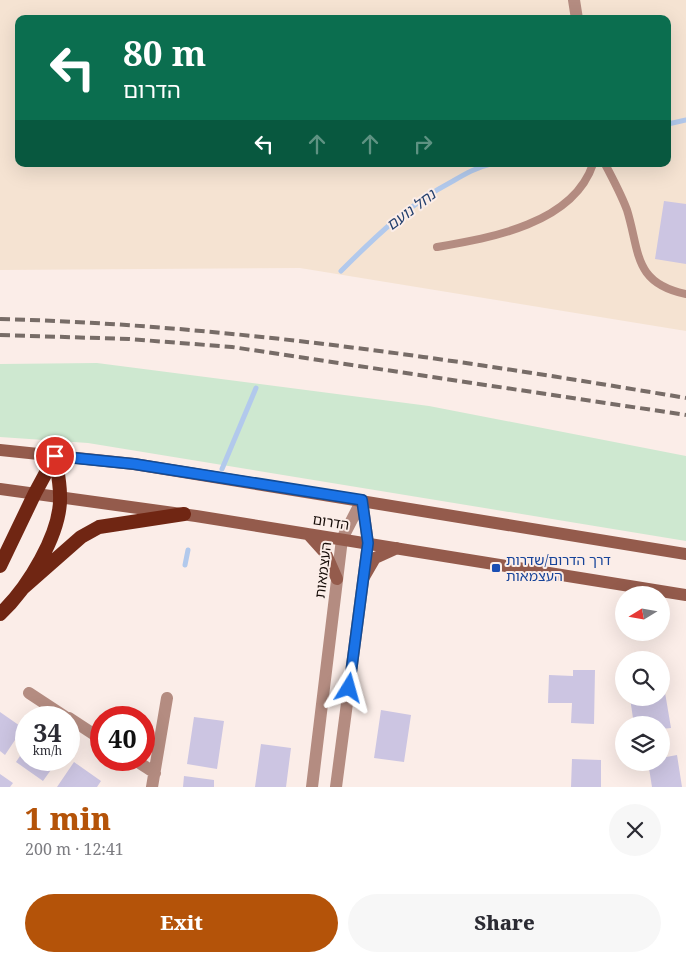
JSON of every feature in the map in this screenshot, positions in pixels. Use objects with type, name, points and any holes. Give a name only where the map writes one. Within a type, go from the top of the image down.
[{"type":"highway","points":[[0,566],[34,493],[55,456]]},
{"type":"highway","points":[[23,588],[50,541],[61,496],[55,456]]},
{"type":"highway","points":[[0,614],[23,588],[81,537],[99,527],[184,514]]},
{"type":"main road","name":"הדרום","points":[[0,450],[134,464],[686,554]]},
{"type":"main road","name":"הדרום","points":[[0,488],[184,514],[686,595]]},
{"type":"main road","points":[[308,534],[326,554],[337,579]]},
{"type":"main road","points":[[364,577],[375,558],[397,548]]},
{"type":"street","points":[[574,0],[576,15]]},
{"type":"street","points":[[336,787],[368,543],[362,500]]},
{"type":"street","name":"העצמאות","points":[[312,787],[342,539],[362,500]]},
{"type":"street","points":[[29,693],[49,706]]},
{"type":"street","points":[[152,787],[166,698]]},
{"type":"lane","points":[[437,248],[495,237],[535,222],[563,203],[579,188],[592,167]]},
{"type":"lane","points":[[607,167],[627,211],[641,265],[652,281],[675,292],[686,294]]},
{"type":"shaded area","points":[[0,0],[686,0],[686,331],[300,268],[0,270]]},
{"type":"green space","points":[[97,363],[429,406],[686,456],[686,541],[88,443],[0,437],[0,364]]},
{"type":"building","points":[[664,201],[686,204],[686,264],[655,259]]},
{"type":"building","points":[[573,670],[595,670],[594,724],[571,723],[572,703],[548,703],[549,675],[573,676]]},
{"type":"building","points":[[631,706],[667,706],[669,716],[633,716]]},
{"type":"building","points":[[381,710],[411,715],[404,762],[374,758]]},
{"type":"building","points":[[0,712],[15,722],[15,740],[5,755],[0,751]]},
{"type":"building","points":[[194,717],[224,721],[217,769],[187,764]]},
{"type":"building","points":[[261,744],[291,748],[286,787],[255,787]]},
{"type":"building","points":[[677,755],[682,787],[652,787],[649,771],[670,771],[670,756]]},
{"type":"building","points":[[572,759],[601,760],[601,787],[571,787]]},
{"type":"building","points":[[80,766],[101,781],[97,787],[57,787],[68,771],[80,771]]},
{"type":"building","points":[[29,771],[50,771],[43,781]]},
{"type":"building","points":[[0,774],[13,783],[10,787],[0,787]]},
{"type":"building","points":[[184,776],[214,780],[214,787],[183,787]]},
{"type":"waterway","name":"נחל נועם","points":[[671,123],[686,120]]},
{"type":"waterway","name":"נחל נועם","points":[[341,271],[407,210],[437,190],[481,167]]},
{"type":"waterway","name":"נחל נועם","points":[[222,469],[256,388]]},
{"type":"waterway","name":"נחל נועם","points":[[185,565],[188,550]]},
{"type":"railway","points":[[0,319],[173,329],[344,346],[516,370],[686,398]]},
{"type":"railway","points":[[0,335],[129,339],[232,347],[686,415]]},
{"type":"place","name":"דרך הדרום/שדרות העצמאות","points":[[496,568]]},
{"type":"route","points":[[55,456],[134,464],[362,500],[368,543],[349,688]]}]
